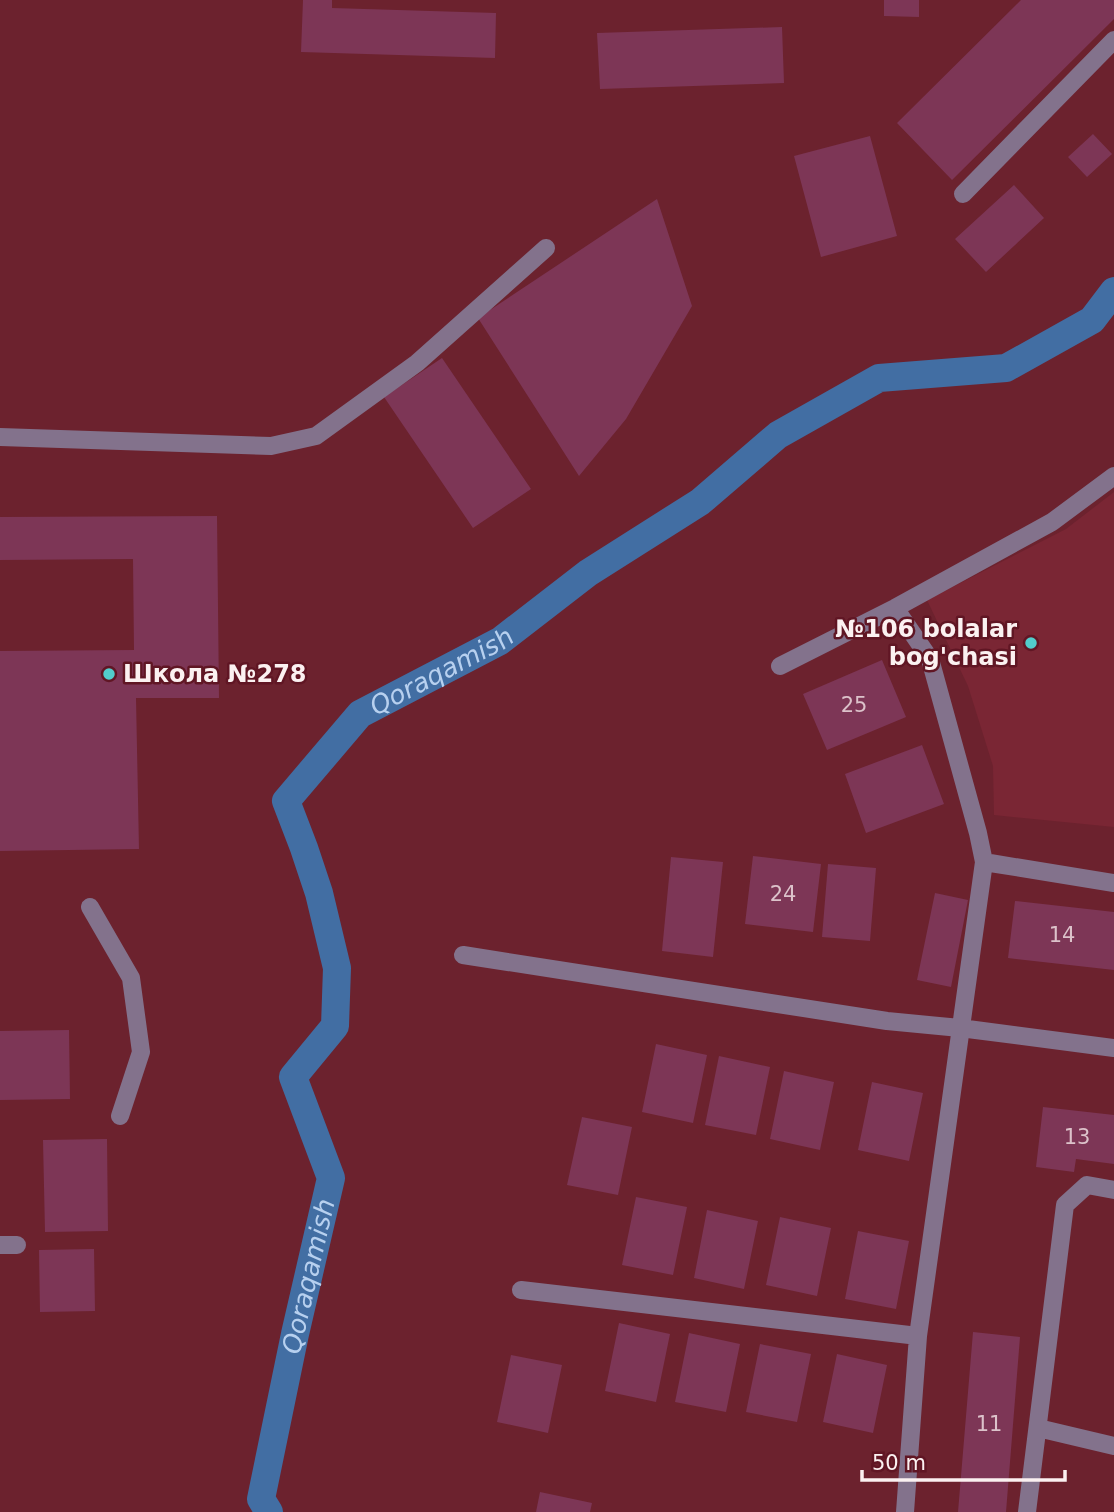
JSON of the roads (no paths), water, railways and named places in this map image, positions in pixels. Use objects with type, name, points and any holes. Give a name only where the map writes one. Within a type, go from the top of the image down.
[{"type":"lane","points":[[963,194],[1114,40]]},
{"type":"lane","points":[[0,437],[271,446],[316,436],[417,363],[546,248]]},
{"type":"lane","points":[[780,666],[895,608],[1052,522],[1114,475]]},
{"type":"lane","points":[[895,608],[930,659],[984,862],[918,1336],[905,1512]]},
{"type":"lane","points":[[984,862],[1114,883]]},
{"type":"lane","points":[[90,907],[131,978],[141,1052],[120,1116]]},
{"type":"lane","points":[[463,955],[887,1021],[1114,1048]]},
{"type":"lane","points":[[1027,1512],[1065,1205],[1087,1185],[1114,1190]]},
{"type":"lane","points":[[521,1290],[918,1336]]},
{"type":"lane","points":[[1038,1428],[1114,1447]]},
{"type":"waterway","name":"Qoraqamish","points":[[269,1512],[261,1499],[331,1178],[293,1077],[335,1026],[337,968],[319,893],[286,801],[360,714],[500,641],[588,573],[700,502],[778,435],[879,378],[1006,368],[1092,320],[1114,291]]},
{"type":"place","name":"№106 bolalar bog'chasi","points":[[1031,643]]},
{"type":"place","name":"Школа №278","points":[[109,674]]}]
